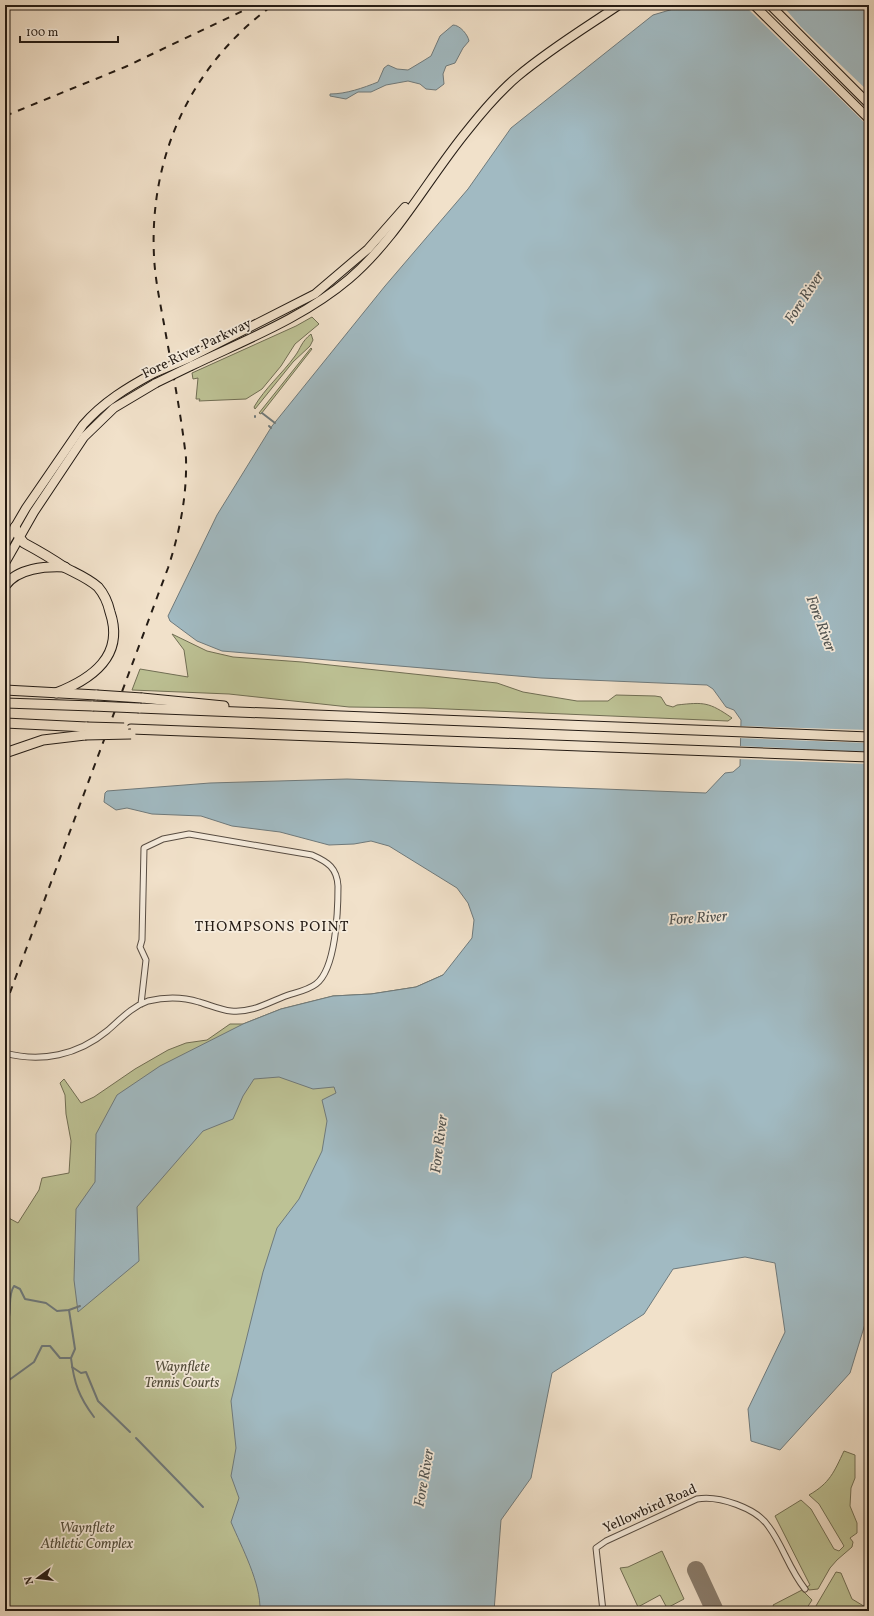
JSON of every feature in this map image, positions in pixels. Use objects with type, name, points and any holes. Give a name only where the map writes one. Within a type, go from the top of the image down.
[{"type":"highway","points":[[15,527],[19,537],[24,543],[84,577],[98,588],[104,596],[113,618],[113,632],[110,652],[105,662],[92,675],[78,684],[56,693]]},
{"type":"highway","points":[[5,586],[22,574],[35,569],[65,567]]},
{"type":"highway","points":[[5,690],[142,698],[295,713]]},
{"type":"highway","points":[[5,703],[295,713],[869,737]]},
{"type":"highway","points":[[5,723],[86,731],[187,730],[869,757]]},
{"type":"highway","points":[[5,753],[43,740],[86,731]]},
{"type":"main road","name":"Fore River Parkway","points":[[5,563],[19,537],[71,455],[84,437],[100,420],[126,400],[190,362],[305,310],[334,291],[371,259],[390,237],[426,184],[467,130],[517,76],[545,54],[619,5]]},
{"type":"main road","points":[[754,5],[869,119]]},
{"type":"main road","points":[[770,5],[869,104]]},
{"type":"main road","name":"Fore River Parkway","points":[[5,544],[76,433],[93,414],[117,394],[154,373],[190,362]]},
{"type":"street","points":[[5,1053],[22,1057],[42,1057],[70,1052],[95,1040],[140,1004],[159,999],[181,998],[223,1010],[242,1011],[260,1007],[312,987],[325,975],[330,963],[336,920],[338,886],[337,876],[332,866],[312,855],[189,834],[163,839],[144,848],[142,940],[140,947],[146,960],[140,1004]]},
{"type":"street","name":"Yellowbird Road","points":[[603,1611],[596,1548],[606,1541],[697,1499],[708,1497],[730,1502],[761,1518],[769,1526],[794,1575],[805,1589]]},
{"type":"green space","points":[[312,317],[319,324],[295,344],[281,366],[262,389],[246,399],[199,401],[200,399],[196,399],[198,378],[193,379],[192,373],[296,326]]},
{"type":"green space","points":[[311,334],[313,340],[310,346],[293,362],[255,409],[254,407],[263,394],[290,363],[303,342]]},
{"type":"green space","points":[[311,348],[312,349],[261,414],[259,413]]},
{"type":"green space","points":[[172,634],[207,651],[233,657],[302,662],[497,683],[523,692],[577,701],[608,701],[616,695],[655,696],[661,697],[666,705],[673,707],[686,704],[706,704],[718,709],[732,718],[728,721],[424,708],[349,707],[229,694],[132,690],[140,669],[188,677],[184,650]]},
{"type":"green space","points":[[443,975],[331,1611],[5,1611],[5,1216],[18,1223],[39,1190],[42,1178],[69,1173],[71,1141],[66,1114],[65,1095],[60,1083],[64,1079],[81,1103],[94,1097],[135,1069],[168,1050],[186,1043],[207,1040],[230,1024],[243,1024],[281,1009],[333,996],[371,994],[416,987]]},
{"type":"green space","points":[[844,1451],[855,1455],[855,1478],[851,1488],[850,1506],[857,1523],[857,1533],[850,1538],[853,1542],[852,1547],[830,1568],[818,1589],[809,1590],[807,1587],[810,1585],[775,1516],[801,1500],[811,1509],[834,1549],[839,1551],[844,1546],[819,1504],[809,1495],[822,1486],[831,1476]]},
{"type":"green space","points":[[662,1551],[684,1599],[667,1608],[660,1595],[638,1607],[620,1568],[628,1567]]},
{"type":"green space","points":[[836,1572],[841,1573],[852,1599],[867,1608],[869,1611],[813,1611]]},
{"type":"green space","points":[[802,1590],[812,1600],[805,1611],[776,1611],[773,1605]]},
{"type":"water","name":"Fore River","points":[[706,5],[869,5],[869,1311],[850,1373],[780,1450],[751,1441],[748,1409],[785,1332],[775,1263],[745,1257],[673,1269],[644,1314],[552,1373],[531,1478],[501,1520],[494,1611],[260,1611],[254,1577],[231,1522],[239,1498],[231,1476],[236,1448],[231,1401],[263,1272],[277,1228],[299,1199],[322,1151],[327,1121],[322,1100],[336,1093],[334,1087],[313,1089],[279,1077],[254,1079],[243,1096],[233,1119],[203,1131],[137,1207],[139,1261],[78,1312],[74,1280],[76,1209],[95,1182],[96,1134],[117,1095],[160,1066],[243,1024],[281,1009],[333,996],[371,994],[416,987],[443,975],[472,938],[474,920],[468,903],[457,888],[389,846],[371,841],[354,844],[329,845],[280,832],[232,826],[201,816],[152,814],[127,808],[116,810],[104,802],[105,793],[107,791],[210,783],[347,779],[706,793],[725,773],[733,772],[740,766],[741,720],[734,710],[726,707],[713,689],[707,685],[541,678],[222,651],[197,641],[170,621],[168,616],[217,515],[272,426],[385,286],[468,189],[511,128],[653,15],[680,7]]},
{"type":"water","points":[[453,25],[456,25],[463,31],[469,41],[463,48],[455,63],[446,66],[443,74],[444,84],[436,90],[426,89],[420,84],[408,81],[386,85],[371,92],[358,92],[346,99],[330,96],[330,94],[348,92],[378,82],[384,68],[388,65],[397,69],[408,70],[431,56],[440,36]]},
{"type":"pier","points":[[744,5],[782,5],[801,27],[869,92],[869,127]]},
{"type":"pier","points":[[739,726],[869,730],[869,743],[738,738]]},
{"type":"pier","points":[[738,746],[869,752],[869,764],[738,759]]},
{"type":"waterway","points":[[262,413],[275,423]]},
{"type":"waterway","points":[[5,1326],[8,1321],[10,1296],[14,1286],[20,1289],[25,1299],[46,1303],[57,1311],[69,1310],[80,1306]]},
{"type":"waterway","points":[[5,1383],[34,1362],[42,1346],[50,1346],[60,1358],[71,1358],[75,1349],[69,1310]]},
{"type":"waterway","points":[[71,1358],[78,1389],[84,1403],[94,1417]]},
{"type":"waterway","points":[[72,1367],[81,1373],[86,1372],[98,1401],[130,1432]]},
{"type":"waterway","points":[[136,1438],[203,1507]]},
{"type":"taxiway","points":[[696,1570],[715,1611]]},
{"type":"railway","points":[[5,116],[125,67],[255,5]]},
{"type":"railway","points":[[5,1006],[168,568],[182,513],[186,458],[179,408],[155,273],[154,256],[154,219],[159,182],[168,148],[181,115],[198,84],[220,55],[244,29],[273,5]]},
{"type":"district","name":"THOMPSONS POINT","points":[[272,927]]},
{"type":"park label","name":"Waynflete Tennis Courts","points":[[182,1376]]},
{"type":"park label","name":"Waynflete Athletic Complex","points":[[87,1536]]}]
